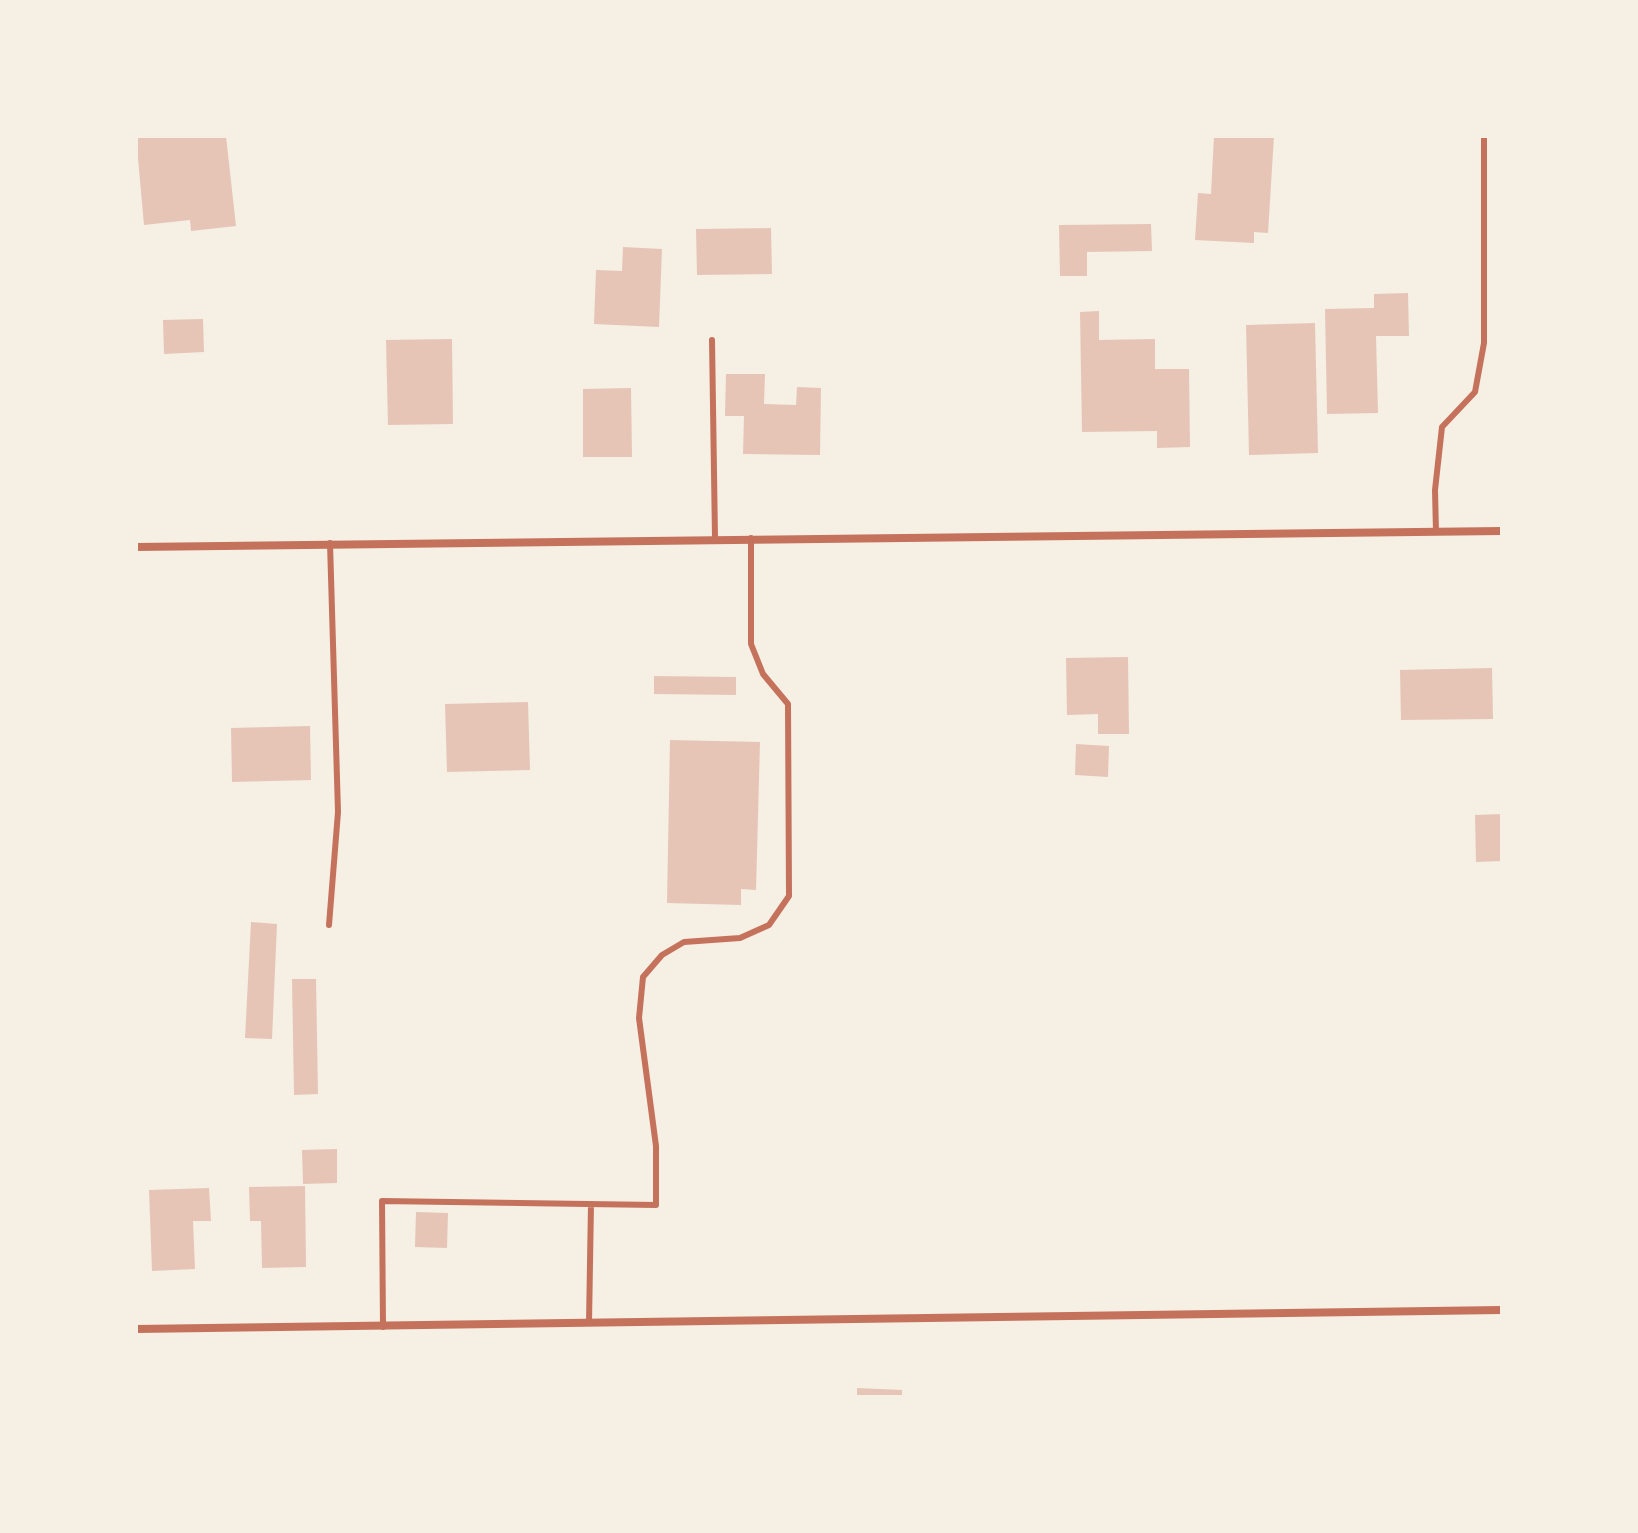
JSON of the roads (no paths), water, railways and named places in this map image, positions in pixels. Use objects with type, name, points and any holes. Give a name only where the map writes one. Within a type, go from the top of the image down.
[{"type":"street","points":[[136,547],[1502,531]]},
{"type":"street","points":[[136,1329],[1502,1310]]},
{"type":"lane","points":[[1436,532],[1435,490],[1442,427],[1475,392],[1484,343],[1484,136]]},
{"type":"lane","points":[[712,340],[715,538]]},
{"type":"lane","points":[[383,1327],[382,1201],[656,1205],[656,1146],[639,1018],[643,977],[662,955],[684,942],[740,938],[769,925],[789,896],[788,704],[763,674],[751,644],[751,538]]},
{"type":"lane","points":[[329,925],[338,812],[330,543]]},
{"type":"lane","points":[[589,1323],[591,1204]]}]
